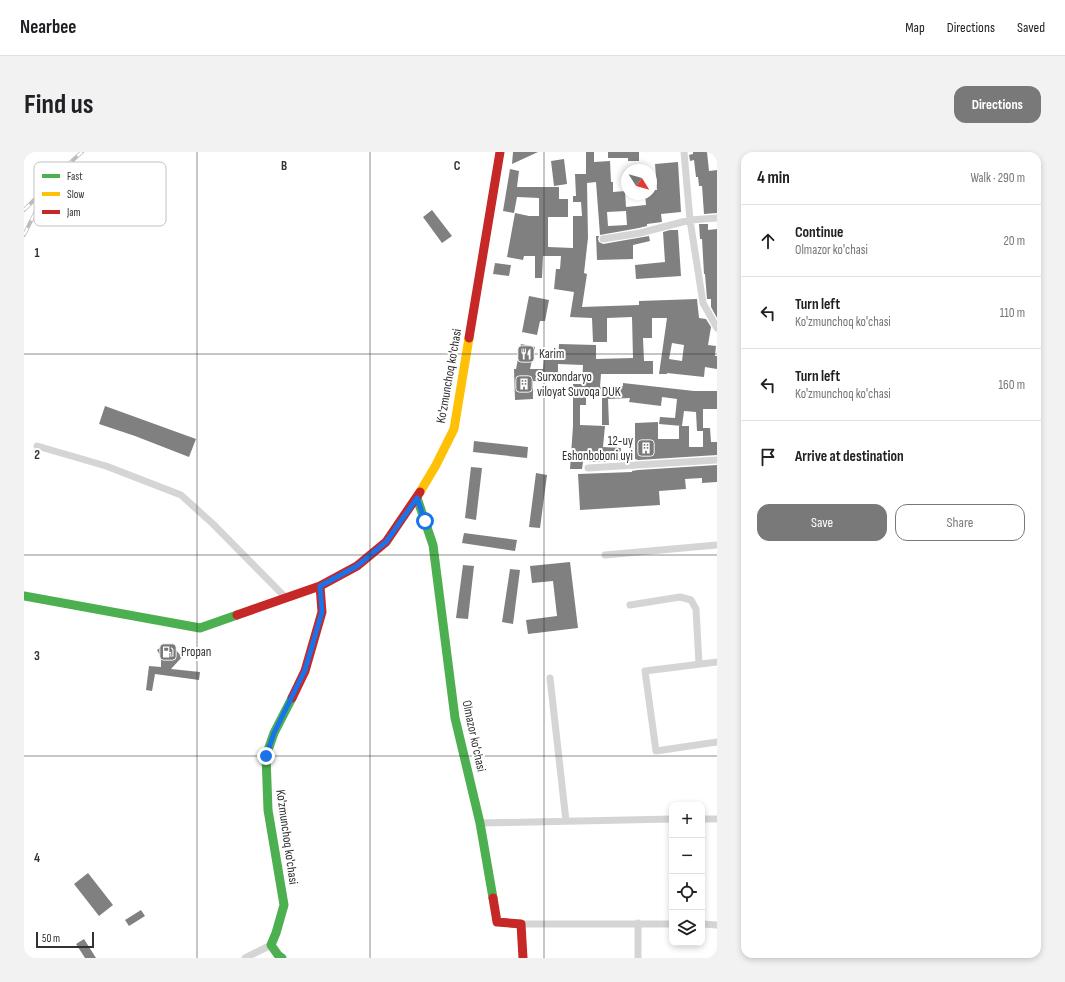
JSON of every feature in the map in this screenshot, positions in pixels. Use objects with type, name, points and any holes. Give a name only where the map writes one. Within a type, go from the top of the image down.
[{"type":"street","name":"Ko'zmunchoq ko'chasi","points":[[271,945],[284,905],[268,810],[266,756],[274,733],[305,670],[322,612],[320,586],[357,566],[386,542],[417,498],[436,466],[454,429],[500,152]]},
{"type":"street","points":[[684,152],[690,220],[703,303],[717,328]]},
{"type":"street","points":[[603,239],[640,233],[690,220],[717,218]]},
{"type":"street","points":[[37,446],[106,466],[180,495],[213,524],[286,598]]},
{"type":"street","points":[[588,468],[717,460]]},
{"type":"street","name":"Olmazor ko'chasi","points":[[417,498],[433,545],[455,718],[480,823],[497,922],[521,924]]},
{"type":"street","points":[[605,554],[717,545]]},
{"type":"street","points":[[24,596],[200,628],[320,586]]},
{"type":"street","points":[[630,605],[680,597],[691,600],[696,609],[699,664]]},
{"type":"street","points":[[717,662],[645,672],[656,751],[717,742]]},
{"type":"street","points":[[550,678],[566,822]]},
{"type":"street","points":[[705,819],[717,819]]},
{"type":"street","points":[[480,823],[669,820]]},
{"type":"street","points":[[638,923],[638,958]]},
{"type":"street","points":[[524,958],[521,924],[669,924]]},
{"type":"street","points":[[705,924],[717,925]]},
{"type":"street","points":[[245,958],[271,945],[282,958]]},
{"type":"building","points":[[513,152],[538,152],[512,164]]},
{"type":"building","points":[[586,152],[594,152],[594,162],[610,161],[613,192],[621,191],[621,200],[626,200],[626,207],[646,205],[646,200],[657,200],[657,164],[655,164],[678,162],[681,212],[661,214],[662,222],[647,224],[647,226],[639,228],[600,235],[596,182],[587,183],[588,238],[584,273],[587,274],[582,307],[639,305],[639,301],[697,299],[699,318],[706,319],[711,327],[708,345],[716,346],[715,356],[717,356],[717,369],[705,367],[704,377],[667,373],[659,374],[667,318],[652,318],[652,338],[643,338],[644,361],[653,361],[653,374],[601,374],[600,387],[623,386],[623,383],[694,391],[717,391],[717,409],[703,409],[703,428],[710,428],[711,442],[717,442],[717,455],[635,459],[635,423],[658,422],[658,439],[679,439],[679,426],[682,426],[659,424],[660,417],[675,418],[677,399],[662,397],[661,406],[629,402],[630,398],[608,399],[609,425],[602,425],[602,393],[586,393],[586,405],[580,405],[580,425],[605,426],[603,447],[621,448],[620,461],[583,462],[582,469],[570,469],[573,426],[573,384],[582,384],[583,365],[558,364],[558,382],[533,381],[533,399],[515,400],[514,369],[516,369],[521,344],[535,347],[530,369],[543,369],[544,358],[558,358],[559,344],[596,345],[596,359],[633,358],[632,317],[607,318],[607,342],[593,342],[592,318],[570,317],[574,292],[554,289],[556,269],[560,269],[561,256],[543,256],[542,278],[535,278],[535,256],[524,256],[523,260],[507,257],[515,213],[529,216],[539,216],[539,198],[517,197],[514,213],[503,211],[510,169],[519,171],[517,187],[559,187],[559,199],[568,199],[568,217],[548,217],[548,247],[573,248],[573,216],[582,216],[581,202],[573,202],[573,196],[576,196],[575,174],[586,174]],"holes":[[[626,211],[627,225],[608,226],[607,212]],[[672,343],[684,345],[682,361],[669,359]],[[684,411],[696,412],[697,431],[703,431],[703,447],[689,447],[689,426],[682,426]]]},
{"type":"building","points":[[608,152],[639,152],[639,161],[628,161],[628,158],[608,158]]},
{"type":"building","points":[[693,152],[707,152],[709,171],[717,170],[717,213],[704,214],[702,186],[699,186],[698,177],[696,177],[694,160],[690,161],[689,155],[693,154]]},
{"type":"building","points":[[564,159],[567,184],[554,186],[551,161]]},
{"type":"building","points":[[432,210],[452,236],[442,243],[423,217]]},
{"type":"building","points":[[699,224],[708,224],[708,230],[717,229],[717,318],[711,307],[711,299],[707,299],[702,239],[700,239]]},
{"type":"building","points":[[678,230],[681,276],[636,279],[635,265],[665,262],[663,232]]},
{"type":"building","points":[[596,236],[599,236],[599,242],[603,244],[649,236],[650,241],[633,245],[633,259],[597,260]]},
{"type":"building","points":[[495,263],[511,265],[509,276],[493,274]]},
{"type":"building","points":[[529,296],[549,300],[545,321],[540,321],[537,335],[522,332]]},
{"type":"building","points":[[105,406],[196,439],[189,457],[99,424]]},
{"type":"building","points":[[474,441],[528,447],[527,458],[473,452]]},
{"type":"building","points":[[717,465],[717,482],[702,483],[702,478],[685,479],[686,489],[659,491],[660,505],[580,510],[578,474],[632,472],[638,470]]},
{"type":"building","points":[[471,467],[482,468],[476,520],[465,518]]},
{"type":"building","points":[[536,473],[547,475],[540,528],[529,527]]},
{"type":"building","points":[[464,533],[517,540],[515,551],[462,543]]},
{"type":"building","points":[[570,562],[578,628],[528,634],[526,620],[557,616],[553,581],[532,583],[530,566]]},
{"type":"building","points":[[463,565],[474,566],[468,619],[456,618]]},
{"type":"building","points":[[510,569],[520,570],[513,624],[502,622]]},
{"type":"building","points":[[161,647],[175,649],[182,657],[171,669],[200,672],[199,680],[155,674],[152,691],[146,690],[149,666],[161,667],[161,657],[157,650]]},
{"type":"building","points":[[88,873],[113,905],[99,916],[74,884]]},
{"type":"building","points":[[141,910],[145,916],[129,926],[125,920]]},
{"type":"building","points":[[84,939],[96,958],[85,958],[76,944]]},
{"type":"railway","points":[[71,162],[82,152]]},
{"type":"railway","points":[[24,210],[34,200]]},
{"type":"railway","points":[[24,235],[34,216]]},
{"type":"traffic: fast","points":[[417,498],[433,545],[455,718],[480,823],[493,898]]},
{"type":"traffic: fast","points":[[24,596],[200,628],[237,615]]},
{"type":"traffic: fast","points":[[282,958],[271,945],[284,905],[268,810],[266,756],[274,733],[292,698]]},
{"type":"traffic: slow","points":[[420,492],[436,465],[454,429],[469,338]]},
{"type":"traffic: jam","points":[[469,338],[500,152]]},
{"type":"traffic: jam","points":[[237,615],[320,586],[357,566],[386,542],[420,492]]},
{"type":"traffic: jam","points":[[292,698],[305,671],[322,612],[320,586]]},
{"type":"traffic: jam","points":[[493,898],[497,922],[521,924],[523,958]]},
{"type":"place","name":"Karim","points":[[526,354]]},
{"type":"place","name":"Surxondaryo viloyat Suvoqa DUK","points":[[524,384]]},
{"type":"place","name":"12-uy Eshonboboni uyi","points":[[646,448]]},
{"type":"place","name":"Propan","points":[[168,652]]},
{"type":"route","points":[[266,756],[274,733],[305,670],[322,612],[320,586],[357,566],[386,542],[417,498],[425,521]]}]
